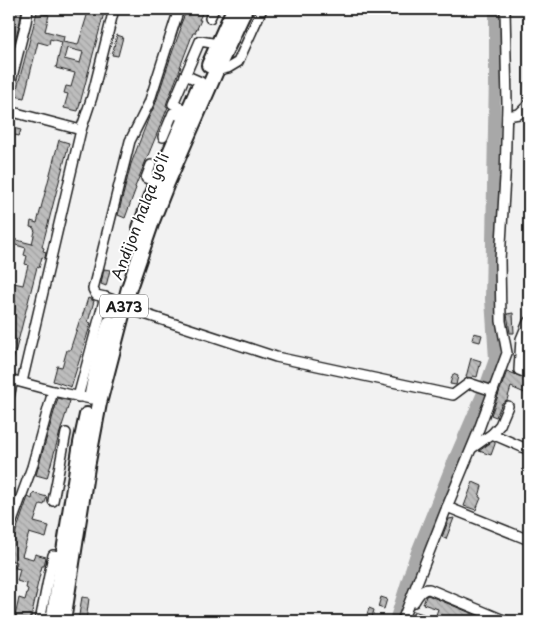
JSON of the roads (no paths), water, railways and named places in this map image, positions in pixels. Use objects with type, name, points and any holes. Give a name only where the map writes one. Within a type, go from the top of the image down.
[{"type":"highway","name":"Andijon halqa yo‘li","points":[[53,621],[80,452],[84,398],[99,358],[115,302],[146,210],[201,82],[235,9]]},
{"type":"highway","name":"Andijon halqa yo‘li","points":[[63,621],[115,302],[129,288],[152,221],[216,71],[245,9]]},
{"type":"street","points":[[9,89],[28,9]]},
{"type":"street","points":[[9,397],[81,130],[92,97],[114,9]]},
{"type":"street","points":[[179,9],[149,103],[130,141],[93,290],[96,295],[276,357],[453,395],[469,383],[488,389]]},
{"type":"street","points":[[210,18],[214,9]]},
{"type":"street","points":[[216,71],[228,68],[238,62],[262,9]]},
{"type":"street","points":[[403,619],[472,448],[488,389],[507,353],[501,321],[500,260],[507,116],[505,9]]},
{"type":"street","points":[[187,114],[173,104],[200,41],[218,44]]},
{"type":"street","points":[[185,75],[201,82]]},
{"type":"street","points":[[507,116],[519,114],[529,104]]},
{"type":"street","points":[[9,111],[81,130]]},
{"type":"street","points":[[163,137],[173,113],[187,114]]},
{"type":"street","points":[[151,165],[146,178],[157,182]]},
{"type":"street","points":[[528,322],[521,339],[519,370],[529,374]]},
{"type":"street","points":[[14,381],[52,392],[84,398]]},
{"type":"street","points":[[9,530],[32,467],[52,392]]},
{"type":"street","points":[[472,448],[492,434],[500,425],[508,406]]},
{"type":"street","points":[[54,501],[66,433]]},
{"type":"street","points":[[492,434],[529,450]]},
{"type":"street","points":[[63,448],[80,452]]},
{"type":"street","points":[[56,484],[74,488]]},
{"type":"street","points":[[447,507],[529,540]]},
{"type":"street","points":[[40,621],[53,554],[63,556]]},
{"type":"street","points":[[403,619],[421,592],[425,589],[430,589],[506,621]]},
{"type":"waterway","points":[[395,621],[415,557],[483,393],[495,359],[491,299],[495,9]]}]
